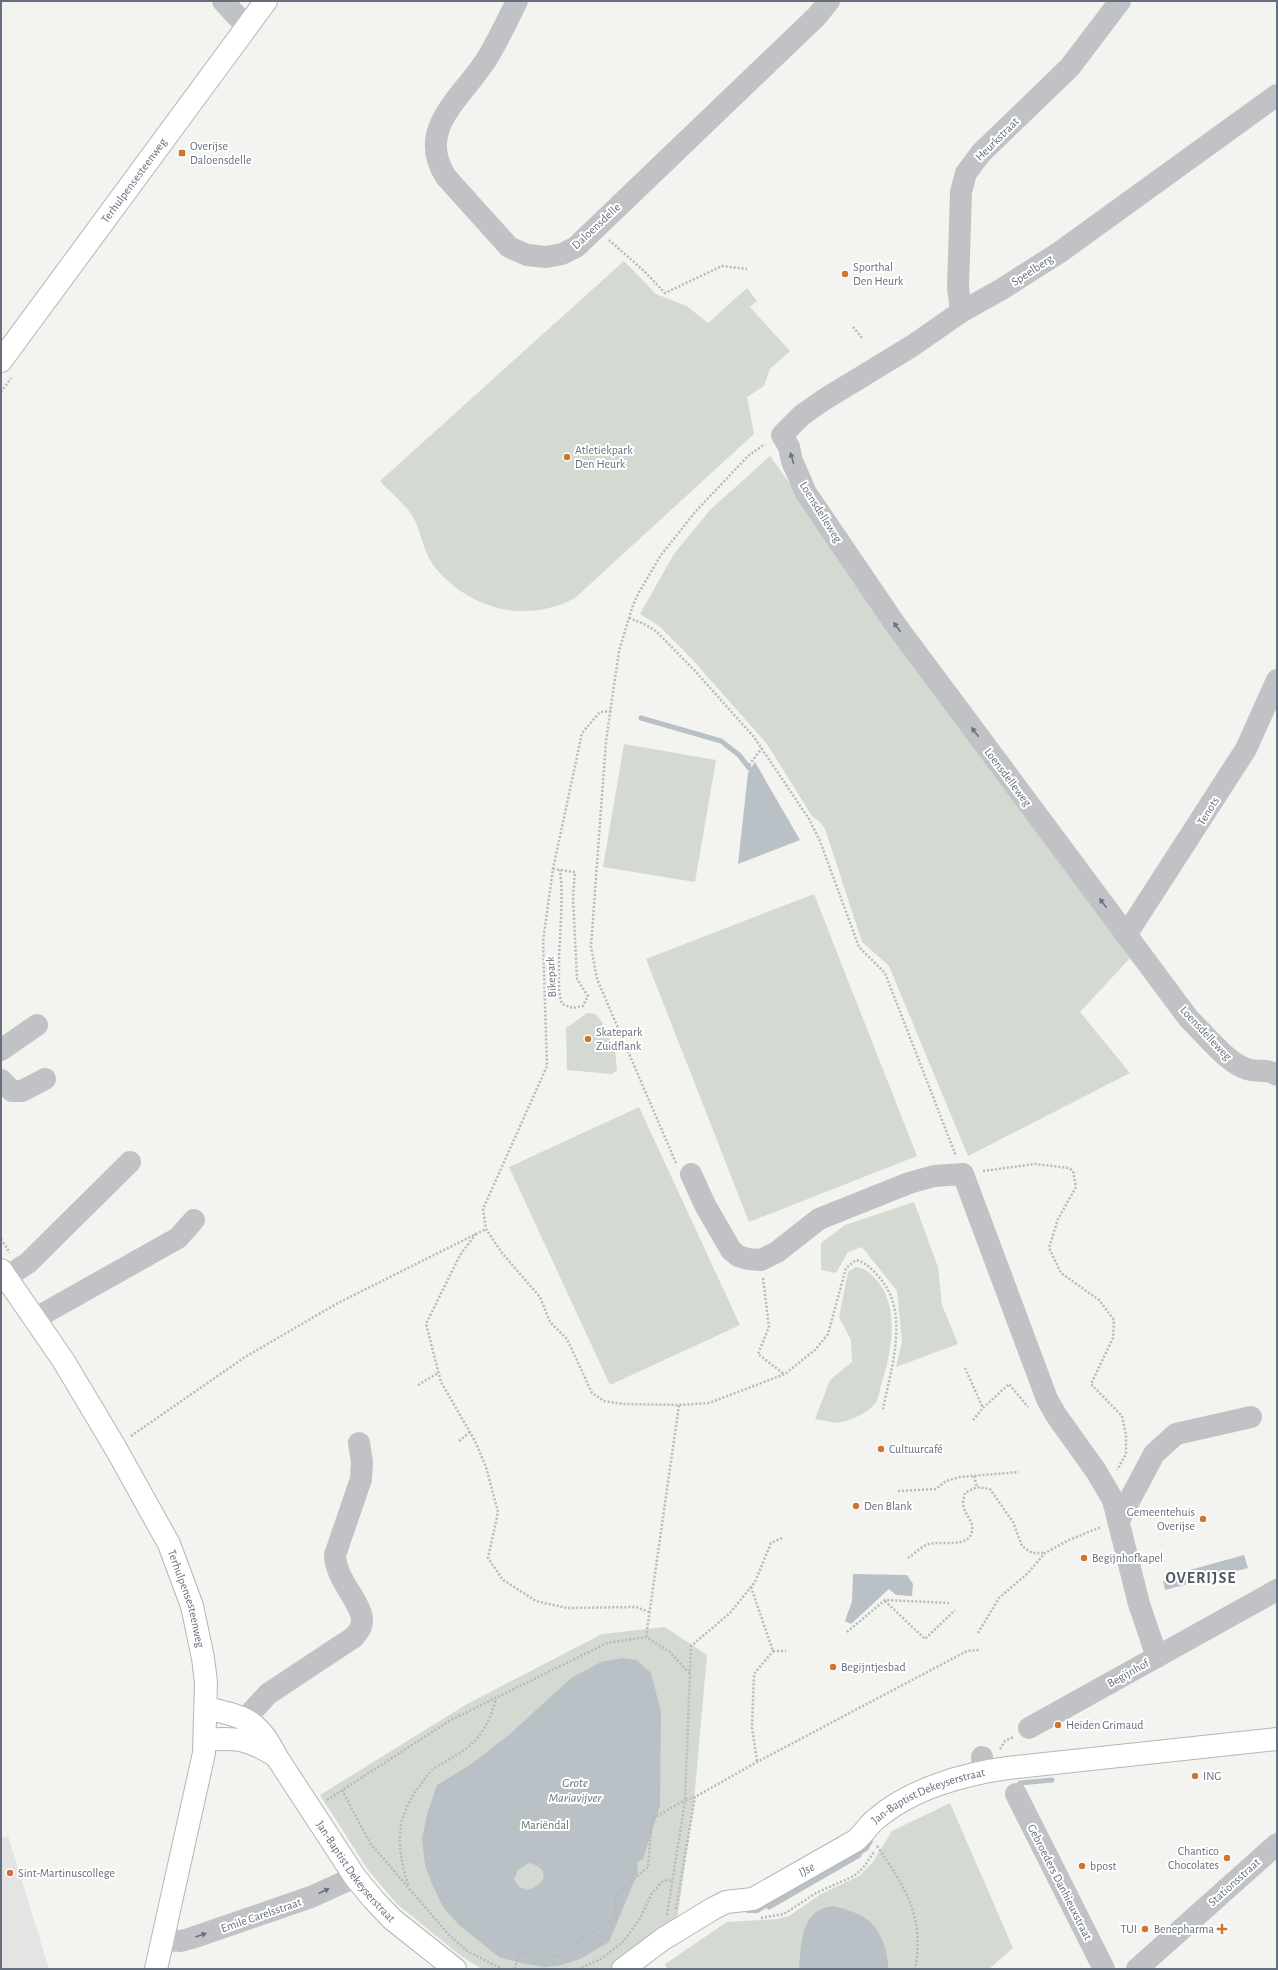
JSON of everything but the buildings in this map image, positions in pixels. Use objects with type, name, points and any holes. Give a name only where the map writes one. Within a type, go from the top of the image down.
[{"type":"main road","name":"Terhulpensesteenweg","points":[[1,361],[266,1]]},
{"type":"main road","name":"Terhulpensesteenweg","points":[[3,1274],[91,1404],[169,1544],[192,1606],[203,1658],[206,1708],[205,1740],[201,1774],[156,1969]]},
{"type":"main road","name":"Jan-Baptist Dekeyserstraat","points":[[206,1708],[245,1719],[258,1727],[355,1877],[392,1919],[455,1969]]},
{"type":"main road","name":"Jan-Baptist Dekeyserstraat","points":[[205,1740],[238,1739],[251,1742],[276,1756]]},
{"type":"main road","name":"Jan-Baptist Dekeyserstraat","points":[[623,1969],[668,1936],[726,1902],[753,1899],[855,1841],[863,1835],[875,1819],[904,1800],[989,1766],[1277,1739]]},
{"type":"street","points":[[223,1],[247,27]]},
{"type":"street","name":"Daloensdelle","points":[[517,1],[485,61],[442,119],[436,132],[435,148],[439,166],[446,177],[509,247],[527,255],[546,257],[562,254],[576,247],[817,16],[829,1]]},
{"type":"street","name":"Heurkstraat","points":[[961,312],[958,287],[961,192],[966,173],[981,154],[1070,67],[1120,1]]},
{"type":"street","name":"Speelberg","points":[[782,436],[791,425],[808,411],[912,346],[961,312],[1002,289],[1060,252],[1277,95]]},
{"type":"street","name":"Loensdelleweg","points":[[782,436],[789,447],[792,461],[806,493],[895,624],[1190,1019],[1234,1062],[1248,1070],[1262,1070],[1277,1075]]},
{"type":"street","name":"Tenots","points":[[1126,935],[1246,749],[1277,680]]},
{"type":"street","points":[[1,1050],[37,1025]]},
{"type":"street","points":[[1,1080],[12,1091],[22,1091],[45,1079]]},
{"type":"street","points":[[3,1274],[28,1264],[130,1162]]},
{"type":"street","points":[[691,1174],[699,1193],[731,1250],[738,1256],[748,1259],[761,1260],[778,1252],[819,1219],[909,1183],[934,1176],[963,1174],[1047,1399],[1107,1488],[1119,1520],[1139,1604],[1157,1657]]},
{"type":"street","points":[[34,1318],[178,1238],[194,1220]]},
{"type":"street","points":[[1119,1520],[1154,1454],[1168,1440],[1176,1434],[1251,1417]]},
{"type":"street","points":[[245,1719],[268,1694],[354,1638],[361,1629],[362,1615],[335,1564],[335,1555],[361,1479],[362,1462],[359,1443]]},
{"type":"street","name":"Begijnhof","points":[[1030,1728],[1277,1590]]},
{"type":"street","name":"Gebroeders Danhieuxstraat","points":[[1016,1794],[1101,1963]]},
{"type":"street","name":"Stationsstraat","points":[[1137,1969],[1277,1844]]},
{"type":"street","name":"Emile Carelsstraat","points":[[163,1940],[181,1941],[192,1938],[311,1897],[355,1877]]},
{"type":"path","points":[[606,238],[644,271],[665,293],[722,266],[747,269]]},
{"type":"path","points":[[853,327],[863,339]]},
{"type":"path","points":[[691,1174],[679,1169],[671,1154],[597,979],[591,946],[606,741],[619,651],[638,594],[676,536],[696,511],[748,456],[760,446],[782,436]]},
{"type":"path","points":[[629,618],[637,620],[656,631],[695,671],[754,737],[816,834],[859,947],[884,973],[963,1174],[1034,1164],[1069,1168],[1073,1171],[1076,1187],[1058,1219],[1050,1248],[1061,1273],[1099,1300],[1114,1320],[1113,1338],[1091,1384],[1122,1416],[1126,1434],[1126,1454],[1107,1488]]},
{"type":"path","points":[[611,711],[600,712],[582,733],[553,869],[543,941],[547,1066],[483,1209],[486,1229],[502,1253],[540,1297],[550,1322],[567,1339],[592,1393],[604,1400],[623,1404],[678,1405],[709,1403],[785,1374],[815,1350],[828,1334],[846,1268],[856,1260],[866,1263],[881,1278],[892,1296],[896,1324],[896,1347],[883,1409]]},
{"type":"path","points":[[750,765],[762,748]]},
{"type":"path","name":"Bikepark","points":[[553,869],[575,872],[573,904],[577,979],[588,996],[583,1006],[573,1008],[562,1004],[560,996],[559,946],[562,890],[560,870]]},
{"type":"path","points":[[131,1436],[252,1353],[366,1287],[486,1229]]},
{"type":"path","points":[[476,1234],[460,1255],[426,1324],[441,1382],[470,1432],[486,1467],[498,1512],[488,1558],[504,1580],[536,1600],[568,1608],[636,1607],[649,1612]]},
{"type":"path","points":[[761,1260],[769,1328],[758,1354],[785,1374]]},
{"type":"path","points":[[964,1368],[983,1408]]},
{"type":"path","points":[[418,1385],[438,1373]]},
{"type":"path","points":[[973,1420],[983,1408],[1009,1384],[1033,1412]]},
{"type":"path","points":[[646,1637],[678,1405]]},
{"type":"path","points":[[459,1441],[470,1432]]},
{"type":"path","points":[[898,1491],[936,1489],[946,1481],[960,1477],[1019,1472]]},
{"type":"path","points":[[974,1476],[977,1487]]},
{"type":"path","points":[[908,1558],[926,1545],[939,1542],[963,1542],[971,1536],[973,1530],[971,1521],[963,1507],[965,1493],[977,1487],[990,1489],[1013,1522],[1022,1546],[1032,1553],[1045,1554]]},
{"type":"path","points":[[978,1633],[999,1598],[1028,1572],[1045,1554],[1070,1540],[1119,1520]]},
{"type":"path","points":[[668,1936],[672,1880],[685,1800],[692,1646],[730,1613],[755,1582],[771,1543],[782,1538]]},
{"type":"path","points":[[751,1587],[773,1651]]},
{"type":"path","points":[[847,1632],[885,1600],[949,1604]]},
{"type":"path","points":[[885,1600],[925,1640],[955,1610]]},
{"type":"path","points":[[311,1810],[449,1721],[607,1643],[646,1637],[670,1652],[690,1675]]},
{"type":"path","points":[[515,1969],[518,1954],[565,1956],[566,1949],[616,1918],[616,1895],[648,1867],[652,1819],[685,1800],[695,1797],[757,1762],[967,1651],[979,1650]]},
{"type":"path","points":[[773,1651],[786,1651]]},
{"type":"path","points":[[757,1762],[752,1728],[754,1674],[773,1651]]},
{"type":"path","points":[[408,1886],[400,1857],[399,1826],[411,1797],[431,1771],[468,1747],[476,1738],[492,1716],[496,1698]]},
{"type":"path","points":[[989,1766],[1005,1741],[1030,1728]]},
{"type":"path","points":[[342,1790],[370,1843],[449,1935],[467,1951],[502,1969]]},
{"type":"path","points":[[668,1936],[695,1797]]},
{"type":"path","points":[[877,1846],[906,1892],[918,1928],[915,1969]]},
{"type":"path","points":[[578,1969],[601,1959],[624,1941],[639,1920],[652,1893],[663,1881],[672,1880]]},
{"type":"shaded area","name":"Sint-Martinuscollege","points":[[8,1836],[49,1969],[1,1969],[1,1838]]},
{"type":"green space","name":"Atletiekpark Den Heurk","points":[[624,261],[656,294],[687,306],[708,323],[747,288],[757,301],[750,307],[790,351],[770,369],[764,386],[747,397],[754,434],[575,598],[557,606],[539,610],[521,611],[503,609],[485,604],[469,596],[453,585],[439,572],[430,559],[413,517],[402,503],[380,481]]},
{"type":"green space","points":[[770,456],[1131,957],[1080,1012],[1130,1073],[968,1156],[889,966],[862,942],[825,829],[820,822],[812,816],[767,744],[690,657],[659,626],[640,614],[674,554],[710,510]]},
{"type":"green space","points":[[624,744],[716,760],[695,882],[603,867]]},
{"type":"green space","points":[[814,894],[917,1156],[749,1222],[646,959]]},
{"type":"green space","name":"Skatepark Zuidflank","points":[[587,1013],[596,1014],[602,1022],[615,1050],[617,1070],[612,1074],[567,1070],[566,1028]]},
{"type":"green space","points":[[639,1107],[740,1325],[610,1385],[509,1167]]},
{"type":"green space","points":[[914,1202],[938,1267],[942,1305],[958,1344],[896,1367],[902,1342],[897,1291],[862,1247],[848,1252],[836,1273],[821,1270],[821,1243],[845,1225]]},
{"type":"green space","points":[[856,1267],[862,1268],[868,1272],[883,1288],[891,1314],[891,1343],[878,1398],[870,1409],[861,1415],[842,1422],[836,1423],[815,1419],[830,1380],[852,1362],[851,1340],[839,1317],[848,1272]]},
{"type":"green space","name":"Mariëndal","points":[[665,1627],[707,1655],[694,1801],[677,1920],[609,1969],[482,1969],[461,1956],[397,1904],[368,1870],[320,1795],[467,1704],[602,1634]]},
{"type":"green space","points":[[950,1803],[1013,1948],[989,1969],[667,1969],[665,1964],[727,1922],[777,1919],[789,1916],[821,1894],[859,1876],[873,1862],[892,1831]]},
{"type":"water","points":[[755,762],[800,840],[738,864],[748,773]]},
{"type":"water","points":[[1244,1555],[1248,1568],[1165,1590],[1163,1581],[1180,1576],[1179,1573]]},
{"type":"water","points":[[853,1574],[907,1575],[913,1584],[912,1596],[896,1595],[889,1589],[851,1624],[845,1621],[852,1601]]},
{"type":"water","name":"Grote Mariavijver","points":[[622,1658],[637,1660],[651,1673],[661,1712],[660,1806],[643,1859],[637,1862],[638,1872],[609,1942],[580,1959],[562,1965],[545,1967],[520,1963],[499,1957],[459,1925],[443,1907],[425,1866],[422,1839],[427,1814],[437,1785],[470,1765],[510,1734],[571,1678],[601,1662]],"holes":[[[529,1863],[536,1865],[543,1873],[544,1877],[542,1881],[533,1888],[526,1890],[518,1886],[514,1879],[518,1870]]]},
{"type":"water","points":[[874,1840],[868,1850],[862,1854],[861,1857],[769,1910],[766,1908],[758,1913],[745,1913]]},
{"type":"water","points":[[834,1906],[857,1914],[865,1918],[873,1925],[881,1936],[886,1950],[888,1969],[799,1969],[802,1938],[809,1920],[815,1913],[823,1908]]},
{"type":"waterway","points":[[641,718],[721,741],[739,755],[750,769]]},
{"type":"waterway","name":"IJse","points":[[1020,1783],[1052,1780]]},
{"type":"place","name":"Overijse Daloensdelle","points":[[182,153]]},
{"type":"place","name":"Sporthal Den Heurk","points":[[845,274]]},
{"type":"place","name":"Atletiekpark Den Heurk","points":[[567,457]]},
{"type":"place","name":"Skatepark Zuidflank","points":[[588,1039]]},
{"type":"place","name":"Cultuurcafé","points":[[881,1449]]},
{"type":"place","name":"Den Blank","points":[[856,1506]]},
{"type":"place","name":"Gemeentehuis Overijse","points":[[1203,1519]]},
{"type":"place","name":"Begijnhofkapel","points":[[1084,1558]]},
{"type":"place","name":"Begijntjesbad","points":[[833,1667]]},
{"type":"place","name":"Heiden Grimaud","points":[[1058,1725]]},
{"type":"place","name":"ING","points":[[1195,1776]]},
{"type":"place","name":"Chantico Chocolates","points":[[1227,1858]]},
{"type":"place","name":"bpost","points":[[1082,1866]]},
{"type":"place","name":"Sint-Martinuscollege","points":[[10,1873]]},
{"type":"place","name":"TUI","points":[[1145,1929]]},
{"type":"place","name":"Benepharma","points":[[1222,1929]]},
{"type":"district","name":"OVERIJSE","points":[[1201,1577]]}]
